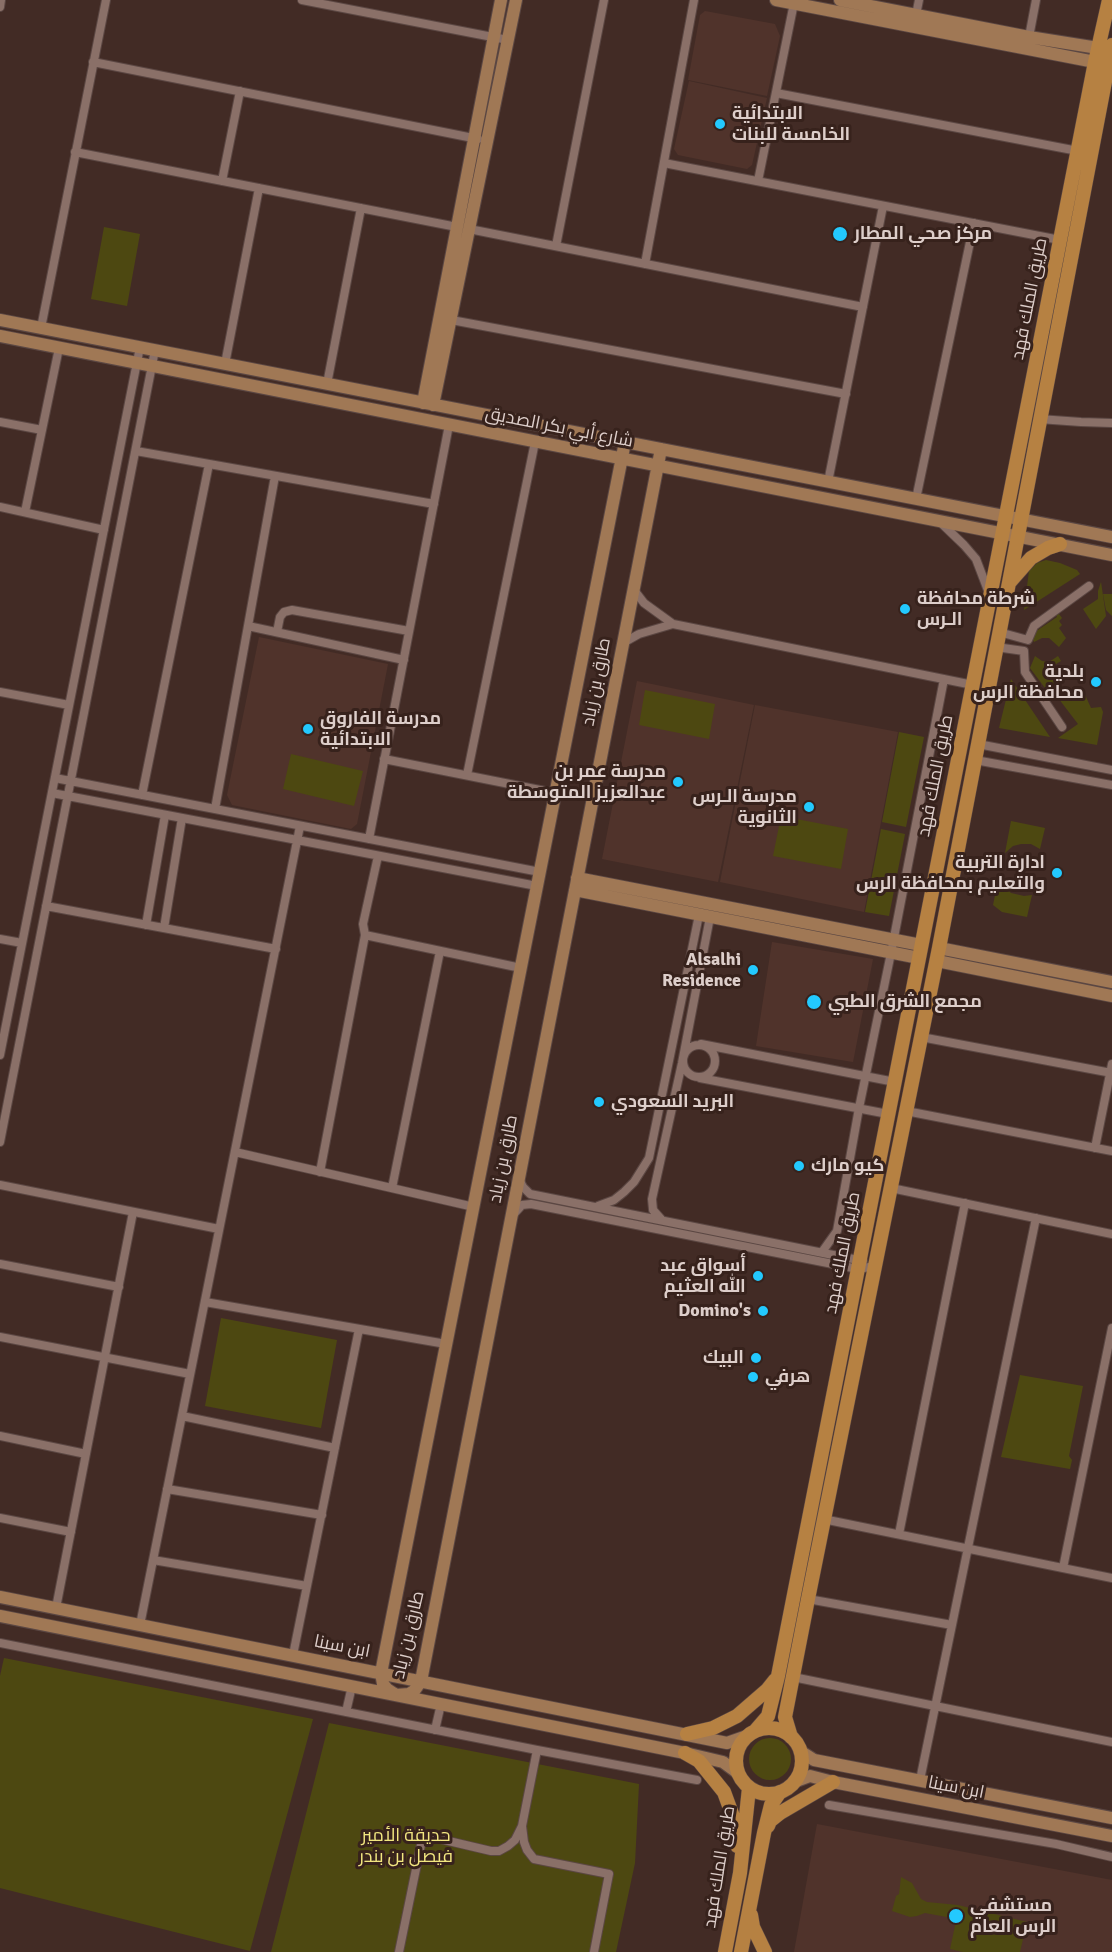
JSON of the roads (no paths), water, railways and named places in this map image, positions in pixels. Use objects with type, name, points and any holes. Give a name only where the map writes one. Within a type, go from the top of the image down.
[{"type":"main road","name":"طريق الملك فهد","points":[[791,1737],[785,1717],[938,955],[998,640],[1107,55],[1109,0]]},
{"type":"main road","name":"طريق الملك فهد","points":[[751,1734],[768,1716],[778,1676],[1078,151],[1107,55]]},
{"type":"main road","points":[[1008,584],[1031,558],[1060,544]]},
{"type":"main road","points":[[687,1734],[713,1728],[736,1716],[767,1690],[778,1676]]},
{"type":"main road","points":[[765,1728],[784,1732],[791,1737],[800,1751],[802,1762],[800,1773],[794,1782],[780,1792],[769,1794],[759,1793],[749,1788],[738,1773],[736,1753],[740,1744],[751,1734],[765,1728]]},
{"type":"main road","points":[[685,1753],[699,1761],[724,1792],[735,1822],[740,1873]]},
{"type":"main road","points":[[764,1833],[770,1821],[780,1813],[833,1782]]},
{"type":"main road","name":"طريق الملك فهد","points":[[725,1952],[740,1873],[749,1788]]},
{"type":"main road","name":"طريق الملك فهد","points":[[741,1952],[764,1833],[771,1805],[780,1792]]},
{"type":"main road","points":[[751,1903],[753,1927],[765,1952]]},
{"type":"street","points":[[0,7],[2,0]]},
{"type":"street","points":[[41,328],[106,0]]},
{"type":"street","points":[[302,0],[508,40]]},
{"type":"street","points":[[428,404],[463,228],[474,138],[501,0]]},
{"type":"street","points":[[463,228],[487,141],[516,0]]},
{"type":"street","points":[[556,246],[604,0]]},
{"type":"street","points":[[645,264],[694,0]]},
{"type":"street","points":[[776,0],[1107,55]]},
{"type":"street","points":[[840,0],[1029,37],[1107,55]]},
{"type":"street","points":[[916,15],[919,0]]},
{"type":"street","points":[[1029,37],[1036,0]]},
{"type":"street","points":[[758,181],[794,3]]},
{"type":"street","points":[[93,62],[487,141]]},
{"type":"street","points":[[222,181],[240,92]]},
{"type":"street","points":[[776,93],[1078,151]]},
{"type":"street","points":[[75,152],[863,307]]},
{"type":"street","points":[[664,163],[1060,240]]},
{"type":"street","points":[[225,364],[259,188]]},
{"type":"street","points":[[828,482],[883,206]]},
{"type":"street","points":[[327,384],[361,208]]},
{"type":"street","points":[[916,499],[974,223]]},
{"type":"street","points":[[445,319],[846,394]]},
{"type":"street","name":"شارع أبي بكر الصديق","points":[[0,320],[1112,537]]},
{"type":"street","name":"شارع أبي بكر الصديق","points":[[0,336],[1112,555]]},
{"type":"street","points":[[0,1055],[4,1016],[22,943],[140,347]]},
{"type":"street","points":[[26,512],[59,348]]},
{"type":"street","points":[[0,1142],[155,350]]},
{"type":"street","points":[[1039,419],[1112,423]]},
{"type":"street","points":[[0,422],[42,430]]},
{"type":"street","points":[[369,839],[449,425]]},
{"type":"street","points":[[467,775],[535,442]]},
{"type":"street","name":"طارق بن زياد","points":[[625,442],[381,1673],[387,1689],[396,1695],[409,1694],[421,1681],[661,449]]},
{"type":"street","points":[[136,451],[434,504]]},
{"type":"street","points":[[142,795],[208,464]]},
{"type":"street","points":[[215,809],[275,476]]},
{"type":"street","points":[[0,507],[104,530]]},
{"type":"street","points":[[939,521],[976,559],[990,597]]},
{"type":"street","points":[[1088,533],[1112,529]]},
{"type":"street","points":[[1062,726],[1025,672],[1024,651],[1034,626],[1089,586]]},
{"type":"street","points":[[634,590],[644,603],[673,624],[972,685]]},
{"type":"street","points":[[277,632],[280,617],[284,612],[292,610],[409,631]]},
{"type":"street","points":[[623,643],[639,634],[673,624]]},
{"type":"street","points":[[248,626],[404,660]]},
{"type":"street","points":[[998,640],[1028,640]]},
{"type":"street","points":[[998,640],[1024,651]]},
{"type":"street","points":[[822,1251],[837,1231],[859,1108],[944,680]]},
{"type":"street","points":[[0,692],[69,705]]},
{"type":"street","points":[[978,744],[1112,770]]},
{"type":"street","points":[[384,759],[555,793]]},
{"type":"street","points":[[975,760],[1112,785]]},
{"type":"street","points":[[55,778],[540,872]]},
{"type":"street","points":[[52,793],[537,886]]},
{"type":"street","points":[[146,925],[165,815]]},
{"type":"street","points":[[164,928],[182,818]]},
{"type":"street","points":[[140,1625],[300,826]]},
{"type":"street","points":[[320,1172],[365,935],[363,924],[378,856]]},
{"type":"street","points":[[576,884],[704,916],[891,953],[920,951]]},
{"type":"street","points":[[576,884],[893,939],[920,951]]},
{"type":"street","points":[[46,906],[276,949]]},
{"type":"street","points":[[595,1207],[614,1200],[624,1192],[634,1182],[649,1158],[673,1040],[704,916]]},
{"type":"street","points":[[664,1220],[653,1210],[652,1199],[683,1058],[704,916]]},
{"type":"street","points":[[365,935],[521,968]]},
{"type":"street","points":[[0,939],[22,943]]},
{"type":"street","points":[[392,1188],[440,951]]},
{"type":"street","points":[[938,955],[1112,982]]},
{"type":"street","points":[[938,955],[1112,996]]},
{"type":"street","points":[[921,1037],[1111,1070],[1095,1148]]},
{"type":"street","points":[[673,1040],[689,1075],[888,1114]]},
{"type":"street","points":[[668,1069],[695,1045],[701,1044],[895,1082]]},
{"type":"street","points":[[700,1078],[710,1074],[715,1059],[711,1049],[701,1044]]},
{"type":"street","points":[[906,1111],[1112,1151]]},
{"type":"street","points":[[235,1152],[474,1207]]},
{"type":"street","points":[[519,1177],[523,1187],[531,1194],[822,1251],[859,1264]]},
{"type":"street","points":[[0,1185],[219,1229]]},
{"type":"street","points":[[891,1188],[1112,1234]]},
{"type":"street","points":[[899,1534],[965,1203]]},
{"type":"street","points":[[511,1218],[522,1205],[531,1204],[875,1266]]},
{"type":"street","points":[[56,1608],[133,1212]]},
{"type":"street","points":[[920,1780],[1036,1218]]},
{"type":"street","points":[[0,1264],[119,1287]]},
{"type":"street","points":[[205,1302],[446,1344]]},
{"type":"street","points":[[1063,1568],[1112,1328]]},
{"type":"street","points":[[293,1655],[359,1329]]},
{"type":"street","points":[[0,1337],[190,1374]]},
{"type":"street","points":[[182,1416],[335,1448]]},
{"type":"street","points":[[0,1437],[86,1454]]},
{"type":"street","points":[[167,1489],[322,1515]]},
{"type":"street","points":[[0,1518],[71,1532]]},
{"type":"street","points":[[823,1519],[1112,1578]]},
{"type":"street","points":[[153,1560],[307,1586]]},
{"type":"street","name":"ابن سينا","points":[[0,1597],[727,1743],[751,1734]]},
{"type":"street","points":[[808,1599],[952,1625]]},
{"type":"street","name":"ابن سينا","points":[[0,1616],[685,1753],[723,1762],[738,1773]]},
{"type":"street","points":[[0,1643],[697,1780]]},
{"type":"street","points":[[793,1677],[1112,1742]]},
{"type":"street","points":[[346,1712],[352,1686]]},
{"type":"street","points":[[435,1730],[441,1704]]},
{"type":"street","points":[[399,1952],[423,1835],[491,1851],[499,1851],[508,1846],[515,1840],[522,1826],[537,1750]]},
{"type":"street","name":"ابن سينا","points":[[800,1751],[814,1760],[1112,1818]]},
{"type":"street","name":"ابن سينا","points":[[794,1782],[810,1776],[1112,1836]]},
{"type":"street","points":[[829,1805],[1056,1844],[1112,1857]]},
{"type":"street","points":[[522,1826],[524,1842],[534,1858],[609,1874],[594,1952]]},
{"type":"place","name":"الابتدائية الخامسة للبنات","points":[[720,124]]},
{"type":"place","name":"مركز صحي المطار","points":[[840,234]]},
{"type":"place","name":"شرطة محافظة الـرس","points":[[905,609]]},
{"type":"place","name":"بلدية محافظة الرس","points":[[1096,682]]},
{"type":"place","name":"مدرسة الفاروق الابتدائية","points":[[308,729]]},
{"type":"place","name":"مدرسة عمر بن عبدالعزيز المتوسطة","points":[[678,782]]},
{"type":"place","name":"مدرسة الـرس الثانوية","points":[[809,807]]},
{"type":"place","name":"ادارة التربية والتعليم بمحافظة الرس","points":[[1057,873]]},
{"type":"place","name":"Alsalhi Residence","points":[[753,970]]},
{"type":"place","name":"مجمع الشرق الطبي","points":[[814,1002]]},
{"type":"place","name":"البريد السعودي","points":[[599,1102]]},
{"type":"place","name":"كيو مارك","points":[[799,1166]]},
{"type":"place","name":"أسواق عبد الله العثيم","points":[[758,1276]]},
{"type":"place","name":"Domino's","points":[[763,1311]]},
{"type":"place","name":"البيك","points":[[756,1358]]},
{"type":"place","name":"هرفي","points":[[753,1377]]},
{"type":"place","name":"مستشفي الرس العام","points":[[956,1916]]},
{"type":"park label","name":"حديقة الأمير فيصل بن بندر","points":[[406,1846]]}]
